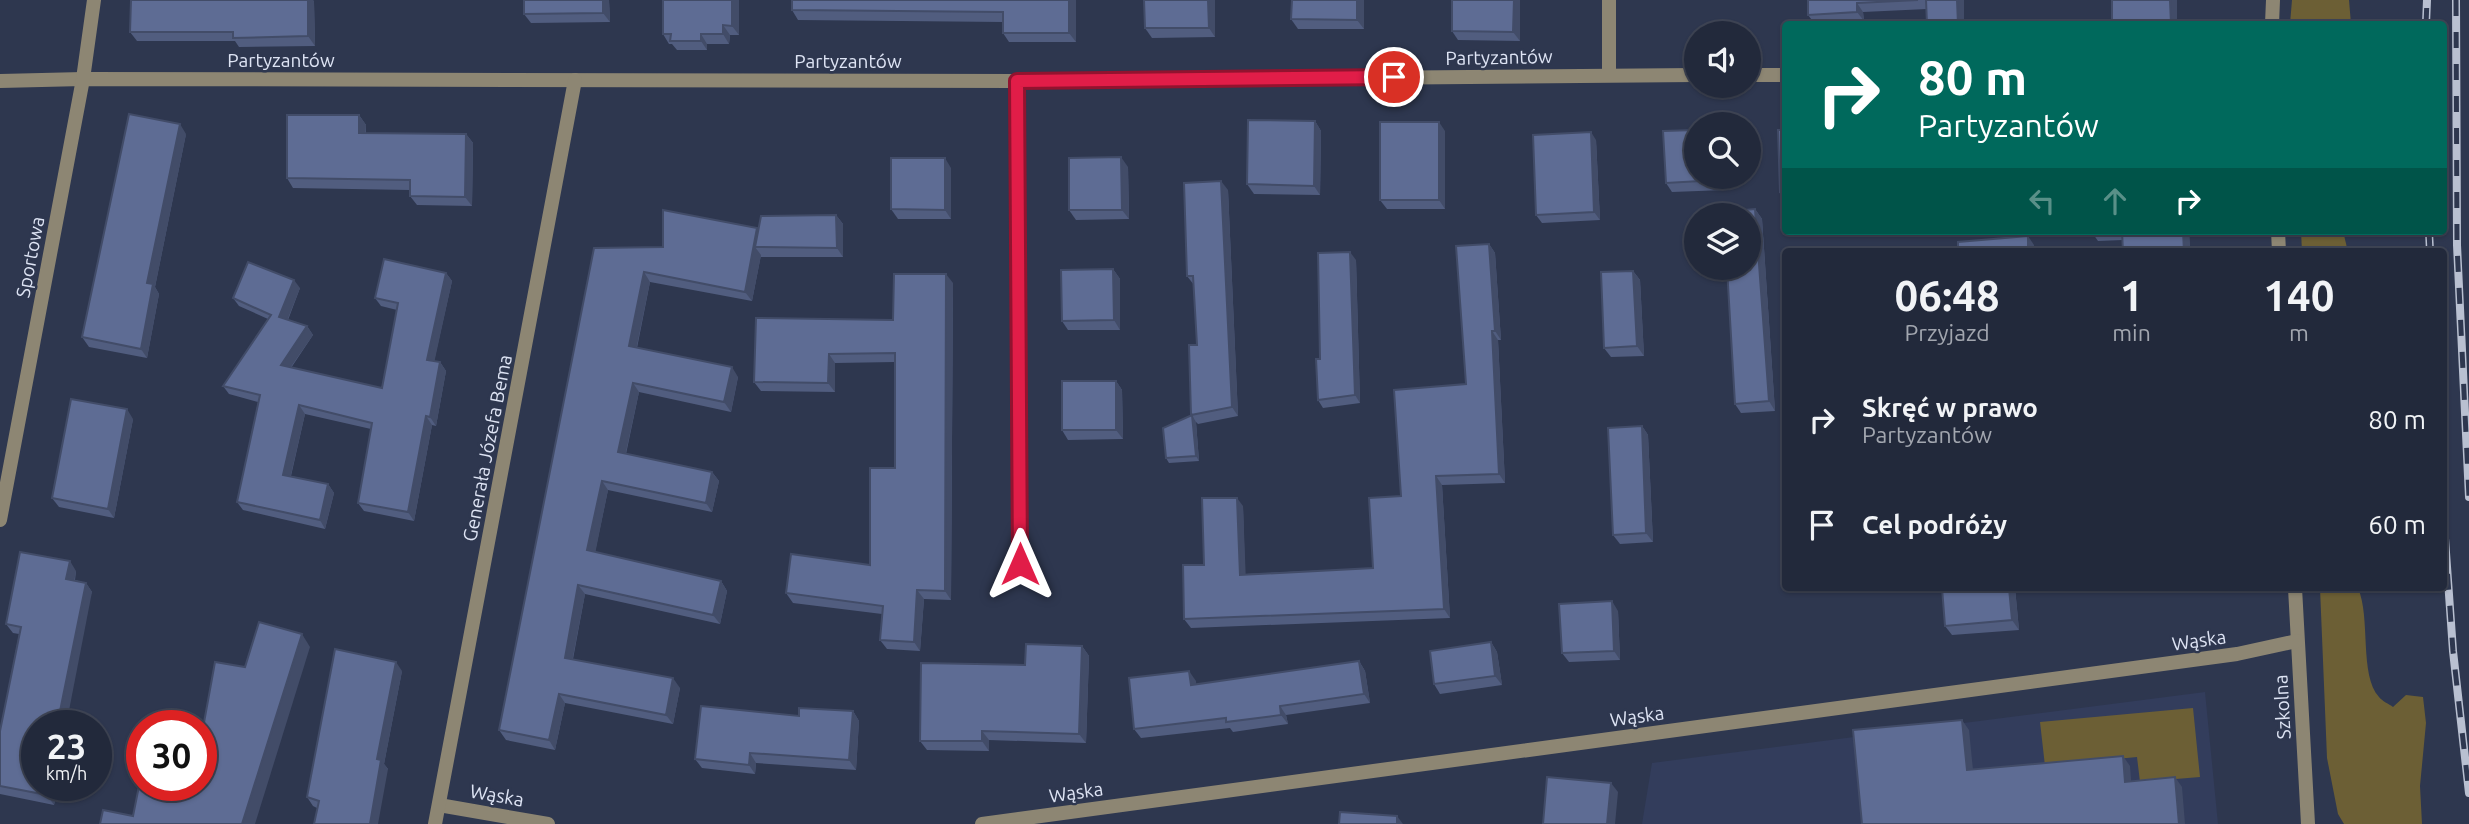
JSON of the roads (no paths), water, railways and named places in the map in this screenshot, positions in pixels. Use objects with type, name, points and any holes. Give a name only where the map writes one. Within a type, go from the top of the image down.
[{"type":"street","name":"Sportowa","points":[[0,520],[83,79],[94,0]]},
{"type":"street","points":[[1609,0],[1609,75]]},
{"type":"street","points":[[2272,21],[2273,0]]},
{"type":"street","name":"Partyzantów","points":[[0,81],[1017,81],[1684,75]]},
{"type":"street","points":[[1761,75],[1782,75]]},
{"type":"street","name":"Generała Józefa Bema","points":[[435,824],[575,80]]},
{"type":"street","points":[[1017,81],[1020,564]]},
{"type":"street","name":"Szkolna","points":[[2295,591],[2308,824]]},
{"type":"street","name":"Wąska","points":[[982,824],[2237,654],[2297,641]]},
{"type":"street","name":"Wąska","points":[[439,805],[548,824]]},
{"type":"railway","points":[[2426,21],[2427,0]]},
{"type":"railway","points":[[2456,0],[2457,245],[2469,497]]},
{"type":"railway","points":[[2429,235],[2430,248]]},
{"type":"railway","points":[[2447,566],[2453,651],[2469,793]]}]
